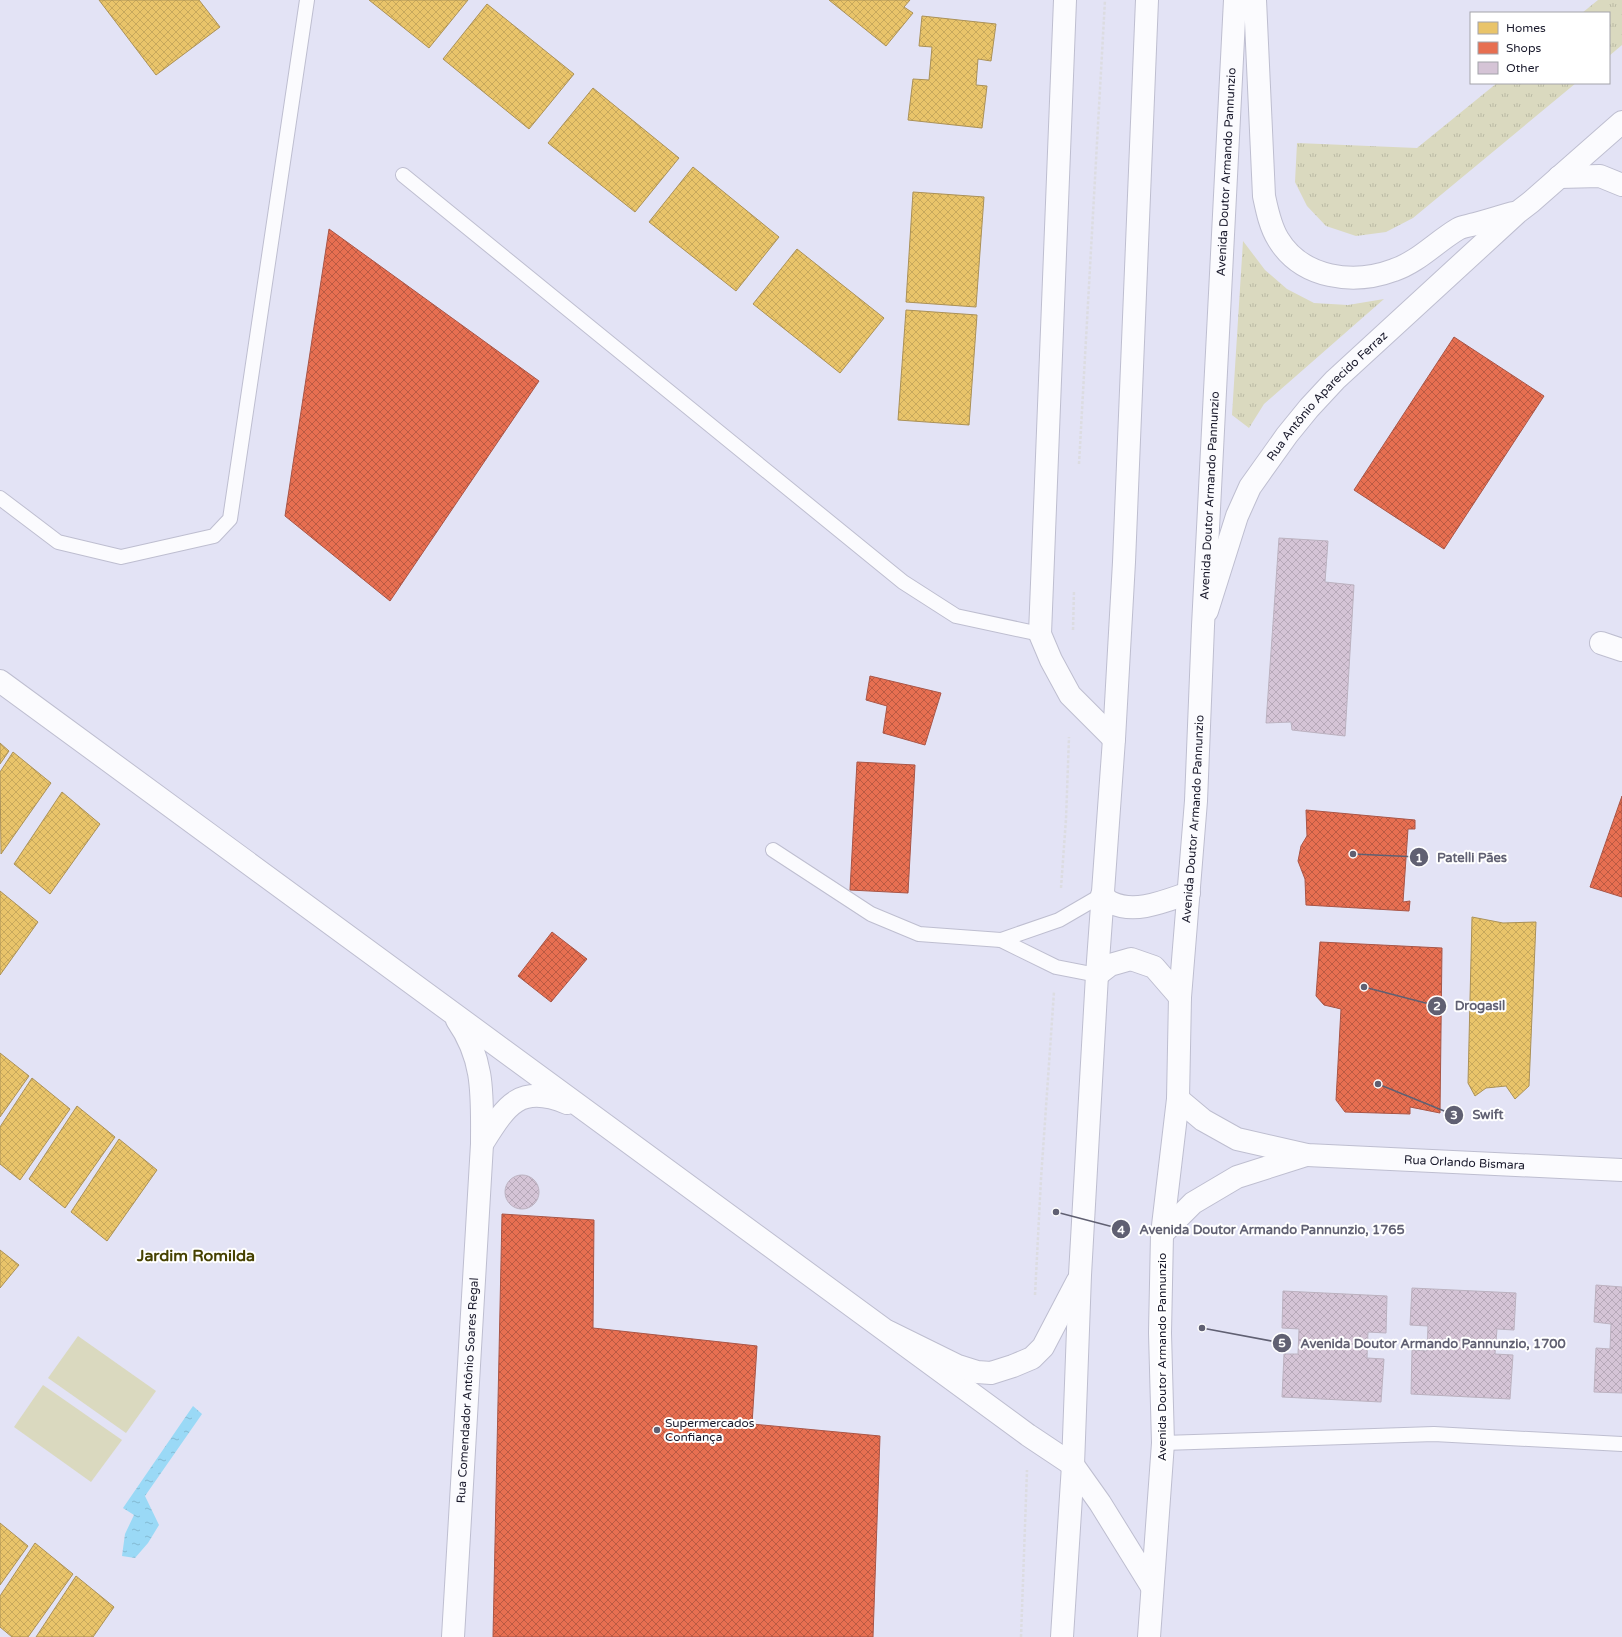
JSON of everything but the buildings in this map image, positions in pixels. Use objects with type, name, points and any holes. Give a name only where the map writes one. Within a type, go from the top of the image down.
[{"type":"street","points":[[1065,0],[1040,634],[1050,660],[1070,695],[1114,739]]},
{"type":"street","points":[[1062,1637],[1073,1466],[1080,1275],[1097,975],[1114,739],[1125,554],[1147,0]]},
{"type":"street","name":"Avenida Doutor Armando Pannunzio","points":[[1149,1637],[1163,1443],[1160,1333],[1162,1234],[1178,1099],[1180,997],[1196,801],[1203,626],[1235,0]]},
{"type":"street","name":"Rua Antônio Aparecido Ferraz","points":[[1255,0],[1264,196],[1269,220],[1278,239],[1289,253],[1306,266],[1327,276],[1371,278],[1395,270],[1459,229],[1518,212]]},
{"type":"street","name":"Rua Antônio Aparecido Ferraz","points":[[1203,626],[1237,516],[1250,487],[1308,408],[1335,380],[1518,212],[1618,130]]},
{"type":"street","points":[[1559,177],[1600,176],[1622,185]]},
{"type":"street","points":[[1601,643],[1622,650]]},
{"type":"street","points":[[0,681],[1028,1435],[1073,1466],[1100,1503],[1152,1586]]},
{"type":"street","points":[[1102,895],[1111,903],[1134,908],[1156,904],[1189,893]]},
{"type":"street","points":[[1097,975],[1110,965],[1131,959],[1154,967],[1180,997]]},
{"type":"street","name":"Rua Comendador Antônio Soares Regal","points":[[451,1012],[466,1034],[475,1053],[482,1095],[482,1144],[453,1637]]},
{"type":"street","name":"Rua Comendador Antônio Soares Regal","points":[[482,1144],[500,1116],[521,1098],[536,1095],[555,1098],[584,1110]]},
{"type":"street","name":"Rua Orlando Bismara","points":[[1178,1099],[1203,1120],[1238,1140],[1307,1154],[1622,1170]]},
{"type":"street","name":"Rua Orlando Bismara","points":[[1162,1234],[1193,1203],[1237,1177],[1307,1154]]},
{"type":"street","points":[[889,1332],[958,1366],[977,1372],[991,1372],[1013,1366],[1032,1358],[1043,1347],[1080,1275]]},
{"type":"lane","points":[[0,498],[58,542],[121,557],[214,536],[230,519],[307,0]]},
{"type":"lane","points":[[403,175],[903,582],[956,616],[1040,634]]},
{"type":"lane","points":[[773,850],[871,914],[919,934],[1001,940],[1056,967],[1097,975]]},
{"type":"lane","points":[[1001,940],[1059,920],[1102,895]]},
{"type":"lane","points":[[1163,1443],[1434,1434],[1622,1444]]},
{"type":"path","points":[[1079,469],[1105,0]]},
{"type":"path","points":[[1072,633],[1074,586]]},
{"type":"path","points":[[1059,920],[1066,819],[1070,695]]},
{"type":"path","points":[[1035,1296],[1041,1179],[1056,967]]},
{"type":"path","points":[[1021,1637],[1028,1435]]},
{"type":"green space","points":[[1598,0],[1622,0],[1622,45],[1610,55],[1610,12],[1583,12]]},
{"type":"green space","points":[[1496,84],[1575,84],[1413,218],[1386,232],[1356,236],[1326,226],[1307,206],[1295,182],[1297,143],[1417,148]]},
{"type":"green space","points":[[1243,241],[1265,270],[1287,289],[1314,303],[1348,305],[1384,299],[1264,404],[1249,428],[1232,415]]},
{"type":"green space","points":[[78,1336],[156,1391],[126,1433],[48,1378]]},
{"type":"green space","points":[[43,1385],[122,1440],[91,1482],[14,1427]]},
{"type":"water","points":[[193,1406],[202,1414],[145,1496],[159,1525],[148,1543],[135,1558],[122,1556],[125,1534],[134,1515],[123,1508]]},
{"type":"place","name":"Patelli Pães","points":[[1353,854]]},
{"type":"place","name":"Drogasil","points":[[1364,987]]},
{"type":"place","name":"Swift","points":[[1378,1084]]},
{"type":"place","name":"Avenida Doutor Armando Pannunzio, 1765","points":[[1056,1212]]},
{"type":"place","name":"Avenida Doutor Armando Pannunzio, 1700","points":[[1202,1328]]},
{"type":"place","name":"Supermercados Confiança","points":[[657,1430]]},
{"type":"district","name":"Jardim Romilda","points":[[196,1255]]}]
